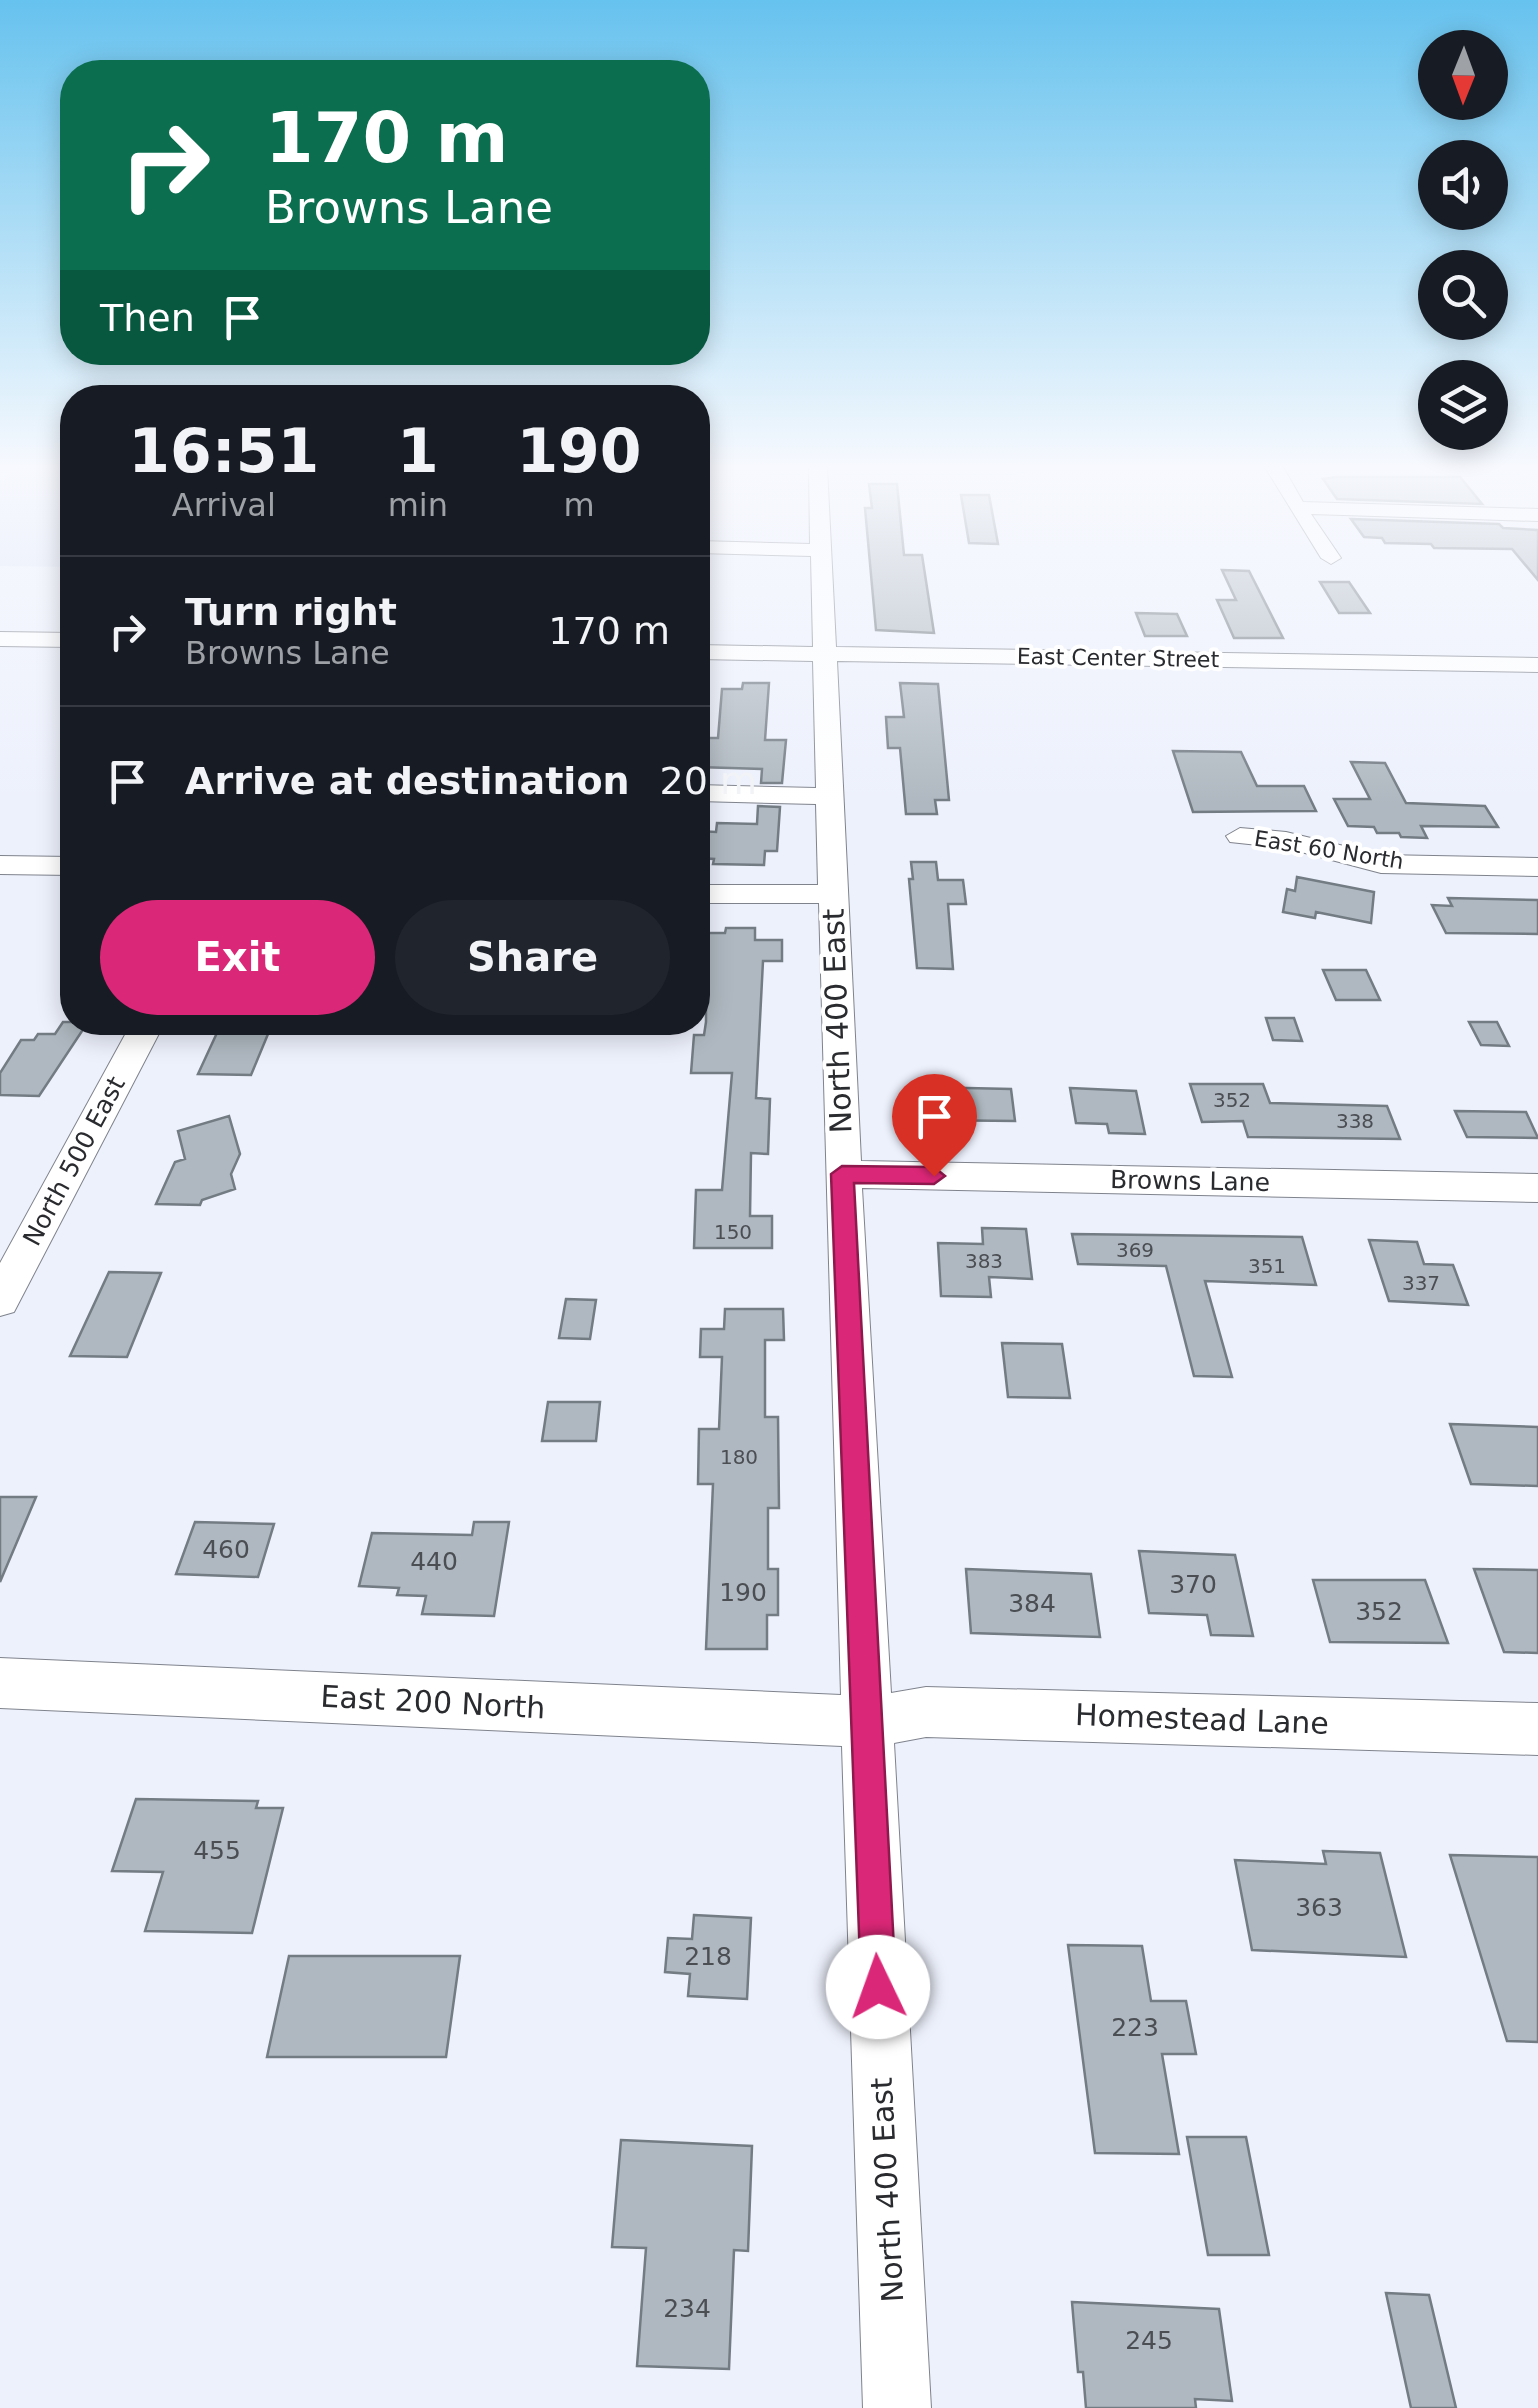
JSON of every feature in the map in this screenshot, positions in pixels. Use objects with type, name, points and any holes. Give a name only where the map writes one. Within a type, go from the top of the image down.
[{"type":"street","name":"North 400 East","points":[[823,579],[842,1174],[897,2408]]},
{"type":"street","points":[[4,643],[60,641]]},
{"type":"street","name":"East Center Street","points":[[710,652],[1538,665]]},
{"type":"street","points":[[710,793],[830,796]]},
{"type":"street","name":"East 60 North","points":[[1240,836],[1286,840],[1381,864],[1538,867]]},
{"type":"street","points":[[0,864],[60,866]]},
{"type":"street","points":[[710,894],[833,894]]},
{"type":"street","name":"North 500 East","points":[[0,1300],[142,1035]]},
{"type":"street","name":"Browns Lane","points":[[842,1174],[1538,1188]]},
{"type":"street","name":"East 200 North","points":[[0,1682],[867,1722]]},
{"type":"street","name":"Homestead Lane","points":[[867,1722],[926,1712],[1538,1729]]},
{"type":"building","points":[[871,579],[926,579],[934,633],[876,630]]},
{"type":"building","points":[[1226,579],[1253,579],[1283,638],[1234,638],[1217,600],[1236,600]]},
{"type":"building","points":[[1320,582],[1349,582],[1370,613],[1339,613]]},
{"type":"building","points":[[1136,613],[1177,614],[1187,636],[1145,636]]},
{"type":"building","points":[[743,683],[769,683],[765,740],[786,740],[782,783],[761,783],[762,769],[710,767],[710,738],[718,738],[722,689],[742,689]]},
{"type":"building","points":[[900,683],[938,684],[949,800],[935,800],[937,814],[906,814],[900,748],[888,748],[886,717],[904,717]]},
{"type":"building","points":[[1173,751],[1241,752],[1257,786],[1304,786],[1316,811],[1193,812]]},
{"type":"building","points":[[1351,762],[1385,763],[1406,803],[1485,806],[1498,827],[1421,826],[1427,838],[1348,826],[1334,799],[1370,799]]},
{"type":"building","points":[[758,806],[780,807],[777,851],[765,851],[764,865],[713,864],[710,832],[716,832],[717,823],[757,824]]},
{"type":"building","points":[[911,862],[936,862],[938,880],[963,880],[966,904],[948,904],[953,969],[917,968]]},
{"type":"building","points":[[1297,877],[1374,892],[1371,923],[1316,912],[1315,918],[1283,912],[1287,889],[1295,891]]},
{"type":"building","points":[[1448,898],[1538,900],[1538,934],[1446,933],[1432,905],[1452,906]]},
{"type":"building","points":[[726,928],[755,928],[755,940],[782,940],[782,961],[763,961],[756,1098],[770,1099],[768,1154],[751,1153],[750,1216],[772,1216],[772,1248],[694,1248],[696,1190],[722,1190],[732,1073],[691,1073],[694,1035],[710,1035],[710,933],[725,933]]},
{"type":"building","points":[[1323,970],[1366,970],[1380,1000],[1336,1000]]},
{"type":"building","points":[[1266,1018],[1294,1018],[1302,1041],[1273,1040]]},
{"type":"building","points":[[1469,1022],[1497,1022],[1509,1046],[1481,1045]]},
{"type":"building","points":[[60,1026],[60,1035],[79,1035],[39,1096],[0,1095],[0,1073],[21,1040],[55,1034]]},
{"type":"building","points":[[216,1035],[268,1035],[251,1075],[198,1074]]},
{"type":"building","points":[[1190,1084],[1263,1084],[1270,1103],[1387,1106],[1400,1139],[1248,1137],[1243,1121],[1202,1122]]},
{"type":"building","points":[[922,1087],[1011,1089],[1015,1121],[925,1120]]},
{"type":"building","points":[[1070,1088],[1136,1091],[1145,1134],[1109,1133],[1107,1124],[1076,1123]]},
{"type":"building","points":[[1455,1111],[1526,1112],[1538,1138],[1467,1137]]},
{"type":"building","points":[[229,1116],[240,1154],[231,1174],[235,1189],[202,1200],[200,1205],[156,1204],[175,1162],[185,1159],[178,1131]]},
{"type":"building","points":[[982,1228],[1026,1229],[1032,1279],[989,1277],[991,1297],[941,1296],[938,1243],[983,1244]]},
{"type":"building","points":[[1072,1234],[1302,1237],[1316,1285],[1205,1281],[1232,1377],[1194,1376],[1166,1266],[1078,1264]]},
{"type":"building","points":[[1369,1240],[1417,1242],[1424,1264],[1453,1265],[1468,1305],[1389,1301]]},
{"type":"building","points":[[109,1272],[161,1273],[127,1357],[70,1356]]},
{"type":"building","points":[[566,1299],[596,1300],[590,1339],[559,1338]]},
{"type":"building","points":[[725,1309],[783,1309],[784,1340],[765,1340],[765,1417],[778,1417],[779,1508],[768,1508],[768,1569],[778,1569],[778,1615],[767,1615],[767,1649],[706,1649],[713,1484],[698,1484],[699,1429],[719,1429],[722,1357],[700,1357],[701,1329],[724,1329]]},
{"type":"building","points":[[1002,1343],[1062,1344],[1070,1398],[1008,1397]]},
{"type":"building","points":[[548,1402],[600,1402],[596,1441],[542,1441]]},
{"type":"building","points":[[1450,1424],[1538,1427],[1538,1486],[1471,1484]]},
{"type":"building","points":[[0,1497],[36,1497],[0,1582]]},
{"type":"building","points":[[195,1522],[274,1524],[258,1577],[176,1574]]},
{"type":"building","points":[[474,1522],[509,1522],[494,1616],[422,1614],[426,1596],[397,1595],[399,1588],[359,1586],[372,1533],[472,1535]]},
{"type":"building","points":[[1139,1551],[1235,1555],[1253,1636],[1211,1635],[1207,1615],[1149,1613]]},
{"type":"building","points":[[966,1569],[1091,1574],[1100,1637],[971,1633]]},
{"type":"building","points":[[1474,1569],[1538,1570],[1538,1653],[1504,1652]]},
{"type":"building","points":[[1313,1580],[1425,1580],[1448,1643],[1330,1642]]},
{"type":"building","points":[[136,1799],[258,1801],[256,1808],[283,1808],[252,1933],[145,1931],[163,1872],[112,1871]]},
{"type":"building","points":[[1323,1851],[1380,1853],[1406,1957],[1252,1950],[1235,1860],[1326,1864]]},
{"type":"building","points":[[1450,1855],[1538,1857],[1538,2042],[1507,2041]]},
{"type":"building","points":[[694,1915],[751,1918],[747,1999],[688,1996],[690,1974],[665,1972],[668,1938],[692,1939]]},
{"type":"building","points":[[1068,1945],[1142,1946],[1151,2001],[1186,2001],[1196,2054],[1162,2054],[1179,2154],[1095,2153]]},
{"type":"building","points":[[289,1956],[460,1956],[446,2057],[267,2057]]},
{"type":"building","points":[[1187,2137],[1246,2137],[1269,2255],[1208,2255]]},
{"type":"building","points":[[621,2140],[752,2146],[748,2251],[734,2250],[729,2369],[637,2366],[646,2248],[612,2247]]},
{"type":"building","points":[[1386,2293],[1429,2295],[1456,2408],[1411,2408]]},
{"type":"building","points":[[1072,2302],[1219,2309],[1232,2401],[1195,2399],[1196,2408],[1086,2408],[1083,2372],[1078,2372]]},
{"type":"route","points":[[878,1987],[842,1174],[934,1176]]}]
